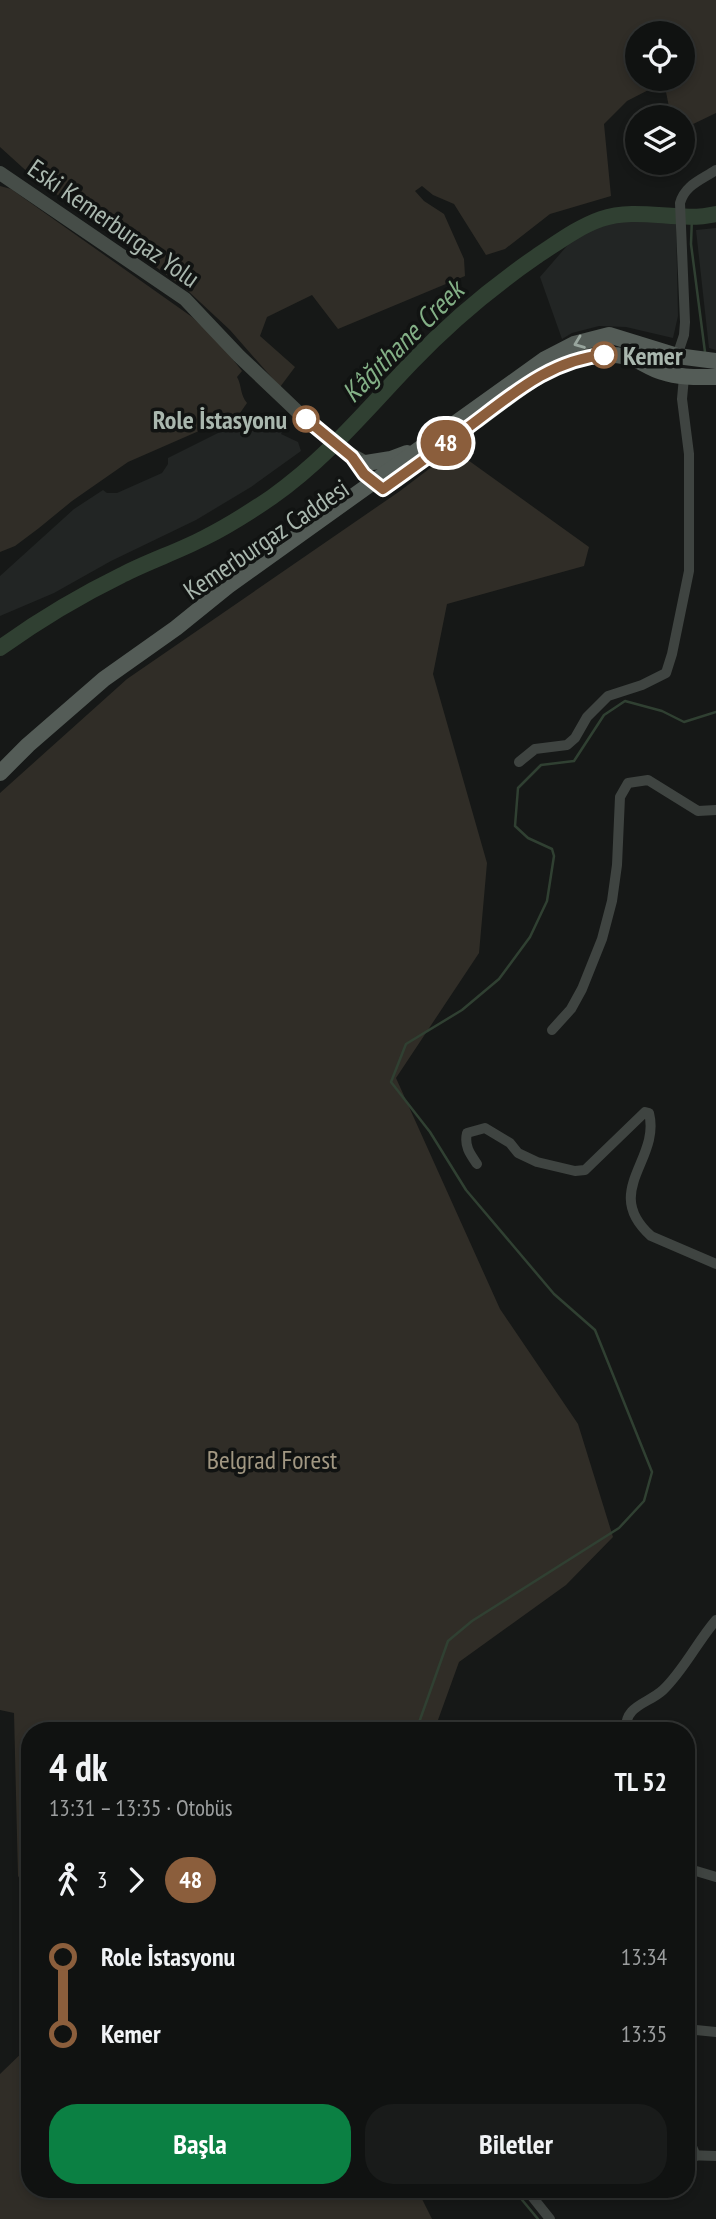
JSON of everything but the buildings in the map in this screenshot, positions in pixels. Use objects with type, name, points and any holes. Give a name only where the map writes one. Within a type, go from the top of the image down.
[{"type":"main road","name":"Eski Kemerburgaz Yolu","points":[[0,173],[185,299],[239,356],[318,430],[355,460]]},
{"type":"main road","points":[[378,483],[512,382],[574,344],[609,335],[677,356],[716,361]]},
{"type":"main road","points":[[378,483],[558,366],[581,357],[604,355],[654,361],[677,356]]},
{"type":"main road","points":[[677,356],[686,377]]},
{"type":"main road","points":[[629,357],[663,373],[686,377],[716,377]]},
{"type":"main road","points":[[355,460],[391,458],[423,447]]},
{"type":"main road","points":[[355,460],[375,471],[378,483]]},
{"type":"main road","points":[[354,497],[358,488],[355,460]]},
{"type":"main road","name":"Kemerburgaz Caddesi","points":[[0,773],[104,679],[176,628],[228,586],[378,483]]},
{"type":"main road","name":"Kemerburgaz Caddesi","points":[[176,628],[228,597],[378,483]]},
{"type":"street","points":[[677,356],[685,322],[680,203],[682,194],[688,187],[716,170]]},
{"type":"street","points":[[519,762],[535,749],[567,745],[575,738],[587,717],[608,696],[642,685],[666,673],[689,571],[689,454],[682,399],[686,377]]},
{"type":"street","points":[[552,1030],[577,999],[602,939],[612,901],[617,865],[620,797],[628,783],[648,779],[698,811],[716,810]]},
{"type":"street","points":[[477,1164],[465,1141],[467,1133],[485,1128],[510,1143],[519,1153],[537,1162],[575,1171],[585,1170],[645,1112],[649,1113],[651,1131],[633,1179],[629,1200],[634,1213],[651,1236],[716,1264]]},
{"type":"street","points":[[626,1722],[630,1711],[668,1685],[716,1620]]},
{"type":"street","points":[[695,1871],[716,1877]]},
{"type":"street","points":[[695,2030],[716,2032]]},
{"type":"street","points":[[695,2155],[716,2156]]},
{"type":"street","points":[[533,2198],[550,2219]]},
{"type":"shaded area","points":[[620,219],[676,223],[678,316],[673,338],[626,327],[599,326],[572,333],[562,339],[540,277],[579,232],[597,224]]},
{"type":"shaded area","points":[[716,228],[716,350],[709,348],[696,230]]},
{"type":"shaded area","points":[[269,414],[284,428],[281,434],[298,442],[301,451],[251,487],[196,520],[111,561],[54,593],[0,616],[0,576],[74,509],[103,490],[117,493],[162,473],[168,464],[168,458],[240,422]]},
{"type":"green space","points":[[0,0],[716,0],[716,113],[695,123],[695,105],[669,105],[666,91],[695,91],[695,21],[625,21],[625,91],[646,91],[627,101],[604,124],[611,196],[550,214],[505,249],[486,255],[454,204],[433,195],[422,186],[415,191],[424,201],[444,214],[464,259],[465,276],[338,329],[312,295],[267,317],[260,336],[295,367],[280,387],[230,330],[186,289],[33,177],[0,147]]},
{"type":"green space","points":[[0,186],[11,189],[192,317],[219,342],[242,371],[237,377],[247,403],[240,413],[128,462],[72,501],[15,546],[0,552]]},
{"type":"green space","name":"Belgrad Forest","points":[[454,450],[589,547],[584,566],[447,604],[433,674],[487,863],[479,953],[396,1078],[500,1309],[578,1424],[613,1537],[566,1585],[459,1662],[437,1722],[21,1722],[21,1881],[18,1876],[14,1713],[0,1710],[0,793],[127,679],[400,491]]},
{"type":"green space","points":[[21,2054],[21,2198],[422,2198],[432,2219],[0,2219],[0,2074]]},
{"type":"waterway","name":"Kâğıthane Creek","points":[[0,648],[90,591],[184,548],[239,519],[272,497],[328,450],[456,319],[504,280],[568,236],[592,222],[615,215],[687,217],[716,214]]},
{"type":"waterway","points":[[692,217],[691,244],[705,352]]},
{"type":"waterway","points":[[419,1722],[448,1641],[472,1621],[619,1528],[644,1501],[652,1472],[595,1330],[554,1294],[466,1190],[430,1132],[391,1082],[406,1044],[462,1010],[499,979],[530,937],[547,901],[554,856],[552,849],[528,838],[515,826],[518,788],[541,765],[574,761],[604,715],[625,701],[662,711],[684,722],[716,712]]},
{"type":"waterway","points":[[520,2198],[538,2219]]},
{"type":"bus line","name":"48","points":[[306,419],[352,457],[364,474],[383,489],[530,382],[581,357],[604,355]]},
{"type":"place","name":"Kemer","points":[[604,355]]},
{"type":"place","name":"Role İstasyonu","points":[[306,419]]}]
